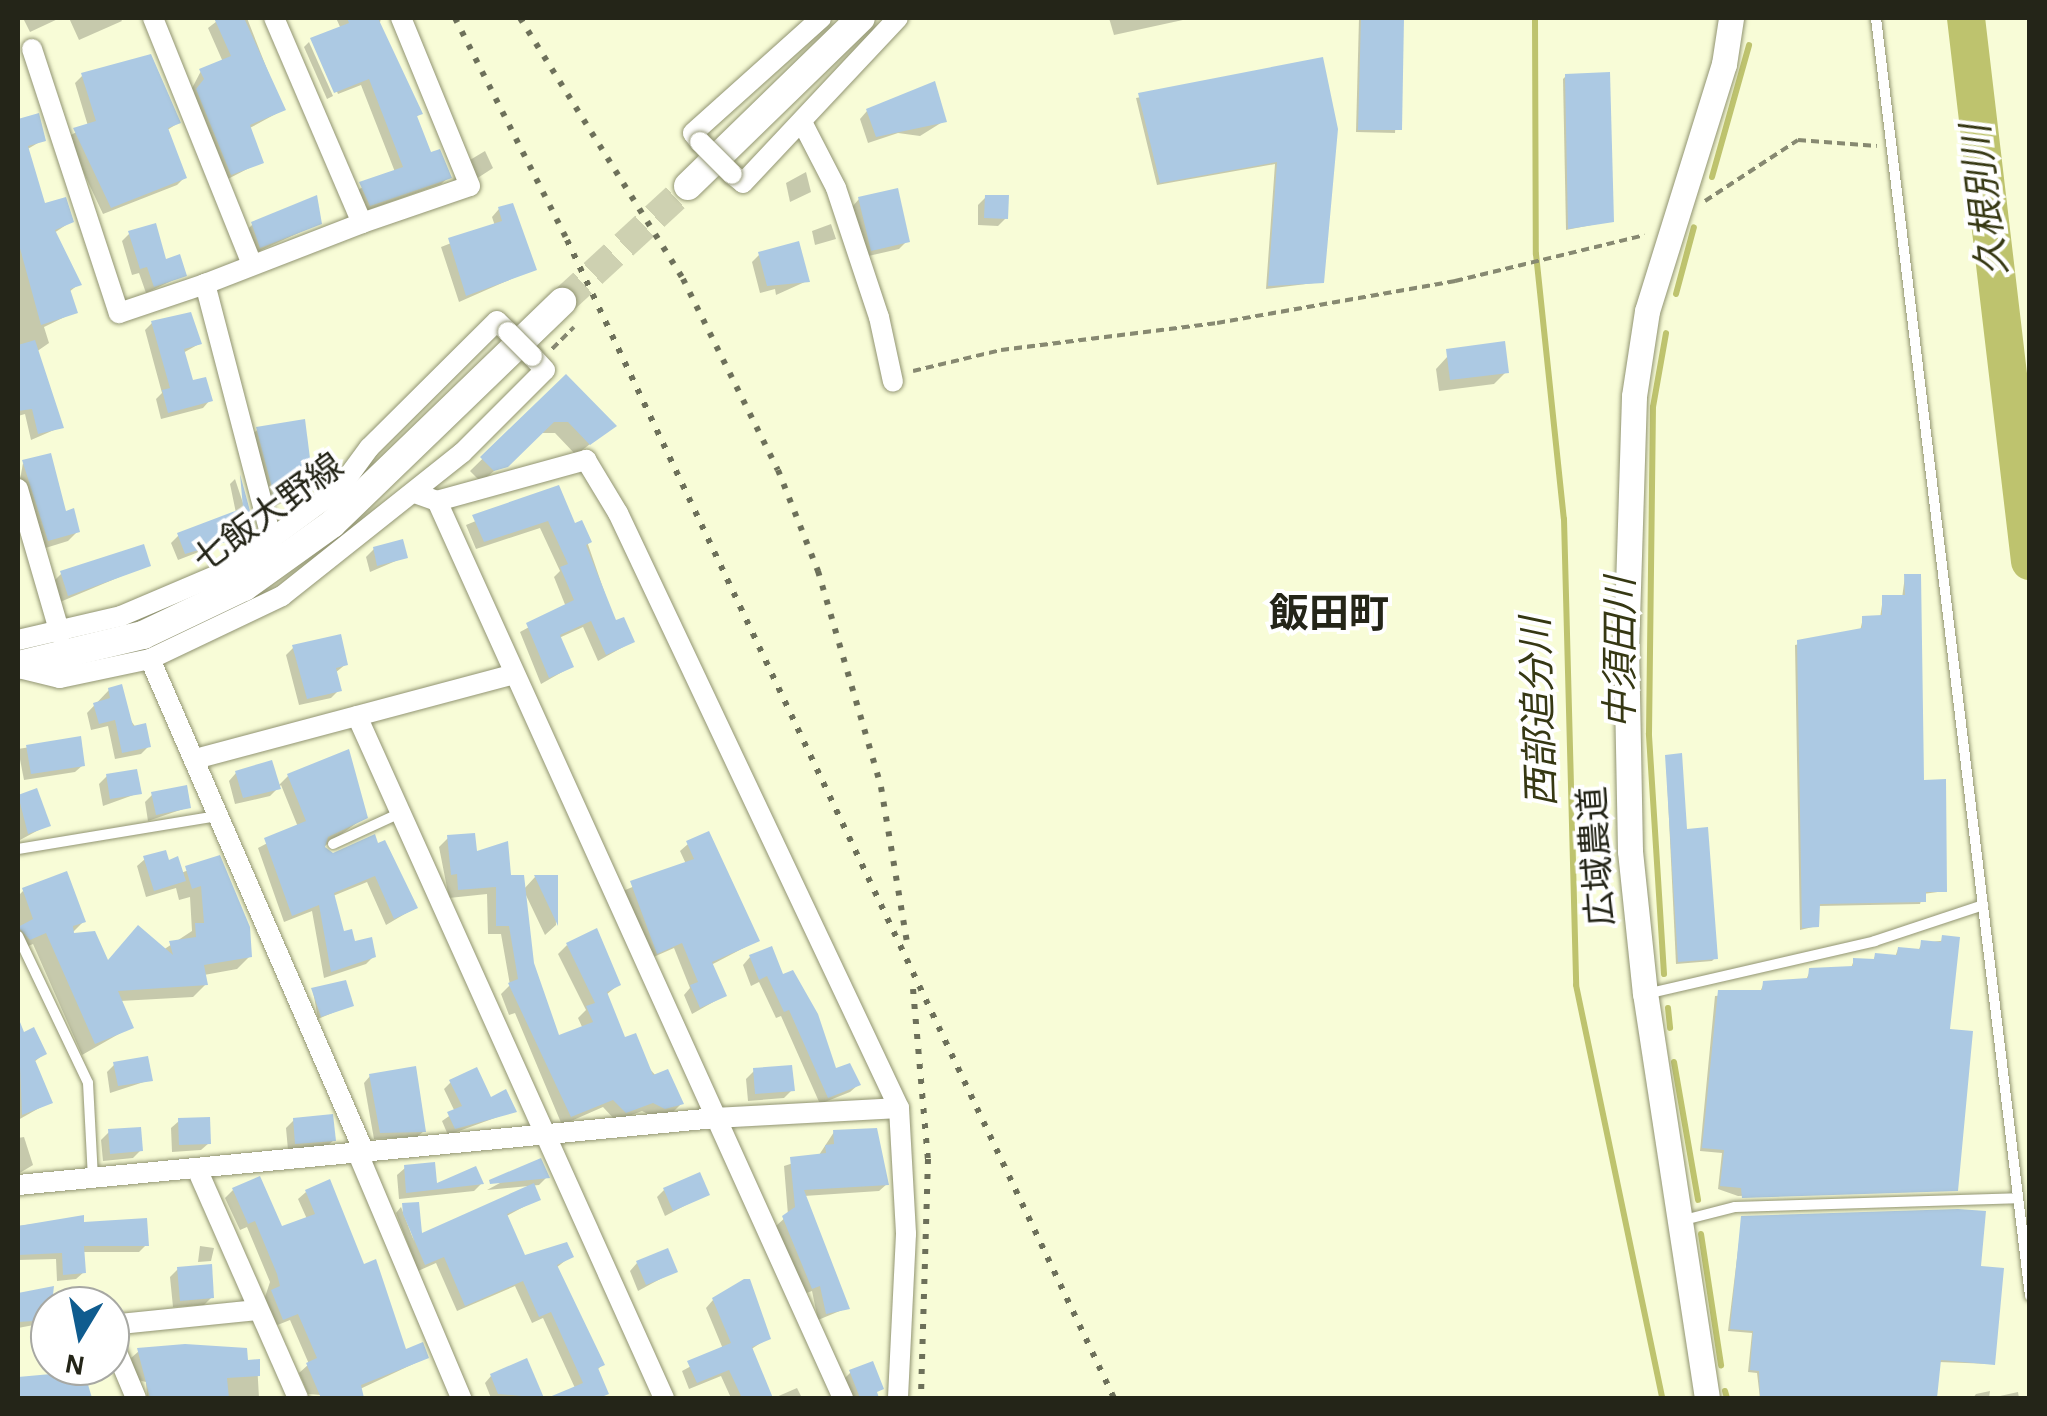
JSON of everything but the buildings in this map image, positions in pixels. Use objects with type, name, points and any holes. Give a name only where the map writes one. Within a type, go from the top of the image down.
[{"type":"main road","points":[[688,186],[861,18]]},
{"type":"main road","name":"七飯大野線","points":[[18,666],[143,635],[244,587],[332,524],[570,312]]},
{"type":"street","points":[[274,18],[362,223]]},
{"type":"street","points":[[32,49],[120,313],[470,186],[401,18]]},
{"type":"street","points":[[822,18],[693,134],[743,183],[898,18]]},
{"type":"street","name":"広域農道","points":[[1708,1398],[1677,1222],[1645,994],[1627,764],[1630,489],[1645,328],[1672,219],[1715,94],[1731,18]]},
{"type":"street","points":[[159,19],[252,264]]},
{"type":"street","points":[[802,122],[836,188],[879,317],[893,382]]},
{"type":"street","points":[[205,284],[272,540]]},
{"type":"street","points":[[18,640],[60,634],[175,598],[272,540],[339,489],[369,448],[497,321],[546,370],[415,493],[282,596],[150,659],[60,678],[18,666]]},
{"type":"street","points":[[415,493],[438,501],[586,460],[618,513],[900,1108],[906,1234],[898,1398]]},
{"type":"street","points":[[18,490],[60,634]]},
{"type":"street","points":[[438,501],[843,1398]]},
{"type":"street","points":[[150,659],[362,1155],[461,1398]]},
{"type":"street","points":[[195,759],[514,674]]},
{"type":"street","points":[[357,716],[664,1398]]},
{"type":"street","points":[[18,1185],[362,1155],[715,1118],[900,1108]]},
{"type":"street","points":[[197,1169],[298,1398]]},
{"type":"street","points":[[130,1323],[257,1310]]},
{"type":"lane","points":[[1876,18],[2030,1296]]},
{"type":"lane","points":[[333,844],[400,813]]},
{"type":"lane","points":[[18,849],[217,816]]},
{"type":"lane","points":[[1645,994],[1875,941],[1983,904]]},
{"type":"lane","points":[[18,936],[88,1084],[93,1178]]},
{"type":"lane","points":[[1677,1222],[1736,1207],[2017,1198]]},
{"type":"path","points":[[893,382],[931,362],[1456,280],[1647,235],[1798,140],[1892,147]]},
{"type":"path","points":[[535,360],[570,312]]},
{"type":"waterway","name":"西部追分川","points":[[1535,18],[1536,254],[1564,519],[1576,985],[1662,1398]]},
{"type":"waterway","name":"久根別川","points":[[1966,18],[2030,561]]},
{"type":"waterway","name":"中須田川","points":[[1712,177],[1749,45]]},
{"type":"waterway","name":"中須田川","points":[[1676,294],[1694,227]]},
{"type":"waterway","name":"中須田川","points":[[1664,974],[1649,733],[1653,407],[1666,333]]},
{"type":"waterway","name":"中須田川","points":[[1668,1008],[1670,1028]]},
{"type":"waterway","name":"中須田川","points":[[1674,1062],[1698,1200]]},
{"type":"waterway","name":"中須田川","points":[[1701,1234],[1721,1365]]},
{"type":"waterway","name":"中須田川","points":[[1725,1391],[1727,1398]]},
{"type":"tunnel","points":[[562,302],[688,186]]},
{"type":"railway","points":[[455,18],[567,240],[1114,1398]]},
{"type":"railway","points":[[520,18],[683,279],[778,470],[818,571],[881,787],[908,949]]},
{"type":"railway","points":[[913,989],[928,1159],[921,1398]]},
{"type":"district","name":"飯田町","points":[[1329,615]]}]
